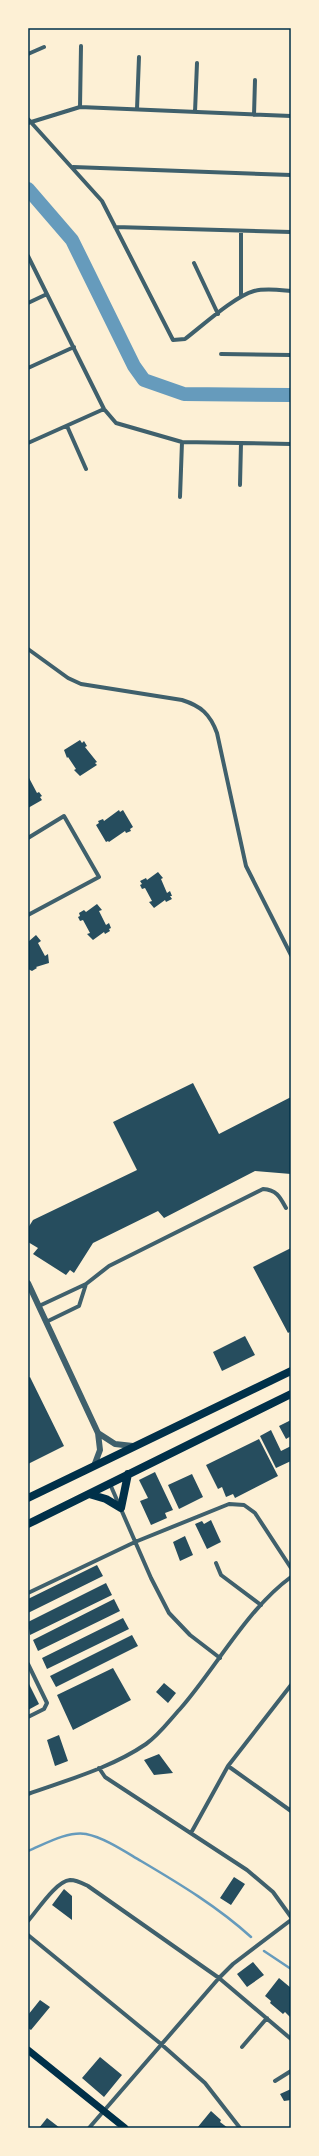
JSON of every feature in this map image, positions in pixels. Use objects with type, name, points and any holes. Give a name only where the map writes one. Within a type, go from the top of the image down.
[{"type":"main road","points":[[28,1498],[291,1371]]},
{"type":"main road","points":[[28,1524],[291,1394]]},
{"type":"main road","points":[[89,1494],[106,1500],[121,1508],[128,1474]]},
{"type":"main road","points":[[28,2050],[125,2128]]},
{"type":"street","points":[[80,107],[81,46]]},
{"type":"street","points":[[28,54],[44,47]]},
{"type":"street","points":[[137,109],[139,57]]},
{"type":"street","points":[[196,112],[197,63]]},
{"type":"street","points":[[254,115],[255,80]]},
{"type":"street","points":[[291,116],[80,107],[29,121],[73,167],[102,201],[170,337],[176,341],[185,339],[241,297],[252,291],[291,291]]},
{"type":"street","points":[[73,167],[291,175]]},
{"type":"street","points":[[116,227],[291,232]]},
{"type":"street","points":[[241,297],[242,231]]},
{"type":"street","points":[[28,256],[104,409],[116,423],[182,442],[291,444]]},
{"type":"street","points":[[194,263],[218,314]]},
{"type":"street","points":[[28,303],[47,294]]},
{"type":"street","points":[[28,368],[74,347]]},
{"type":"street","points":[[221,354],[291,355]]},
{"type":"street","points":[[28,443],[104,409]]},
{"type":"street","points":[[67,426],[86,469]]},
{"type":"street","points":[[180,497],[182,442]]},
{"type":"street","points":[[240,485],[242,443]]},
{"type":"street","points":[[28,649],[68,678],[81,684],[182,700],[195,704],[204,709],[212,719],[222,751],[240,845],[246,866],[291,955]]},
{"type":"street","points":[[28,838],[64,816],[100,877],[28,915]]},
{"type":"street","points":[[39,1306],[86,1284],[109,1266],[262,1189],[271,1190],[277,1193],[286,1208]]},
{"type":"street","points":[[28,1283],[98,1433],[100,1450],[94,1466]]},
{"type":"street","points":[[46,1322],[79,1306],[86,1284]]},
{"type":"street","points":[[98,1433],[115,1444],[135,1446]]},
{"type":"street","points":[[110,1484],[151,1578],[169,1613],[190,1635],[220,1658]]},
{"type":"street","points":[[28,1593],[136,1542],[229,1504],[244,1505],[255,1513],[291,1568]]},
{"type":"street","points":[[216,1563],[222,1575],[261,1605]]},
{"type":"street","points":[[28,1794],[100,1768],[146,1744],[170,1721],[261,1605],[276,1588],[291,1577]]},
{"type":"street","points":[[28,1664],[47,1703],[44,1709],[28,1717]]},
{"type":"street","points":[[191,1833],[228,1766],[291,1685]]},
{"type":"street","points":[[228,1766],[291,1811]]},
{"type":"street","points":[[100,1768],[105,1777],[260,1880],[291,1917]]},
{"type":"street","points":[[28,1922],[59,1884],[69,1880],[77,1880],[88,1886],[219,1978],[291,2039]]},
{"type":"street","points":[[89,2128],[219,1978],[233,1964],[291,1920]]},
{"type":"street","points":[[28,1935],[161,2044],[205,2083],[240,2128]]},
{"type":"street","points":[[242,2047],[267,2018]]},
{"type":"street","points":[[275,2081],[291,2071]]},
{"type":"building","points":[[80,740],[82,743],[84,741],[87,746],[85,747],[97,762],[95,763],[97,765],[80,776],[74,770],[76,769],[68,757],[67,758],[64,750]]},
{"type":"building","points":[[28,776],[37,793],[39,792],[42,796],[40,797],[42,800],[28,808]]},
{"type":"building","points":[[119,810],[120,812],[123,810],[133,827],[130,829],[131,831],[126,833],[125,831],[109,842],[106,842],[96,825],[99,823],[98,821],[103,819],[104,821]]},
{"type":"building","points":[[158,872],[163,878],[161,879],[167,893],[170,891],[172,896],[170,896],[172,899],[166,902],[165,900],[154,908],[149,902],[152,901],[145,888],[142,889],[140,885],[142,884],[140,881],[146,878],[147,880]]},
{"type":"building","points":[[97,904],[102,910],[99,911],[106,925],[109,923],[111,928],[109,929],[110,931],[105,934],[104,932],[93,940],[87,934],[90,933],[83,920],[80,921],[78,917],[80,916],[79,913],[84,910],[86,912]]},
{"type":"building","points":[[36,935],[41,941],[38,943],[45,956],[48,954],[49,963],[36,967],[37,968],[32,971],[28,969],[28,942]]},
{"type":"building","points":[[193,1083],[219,1134],[291,1097],[291,1174],[255,1171],[164,1218],[158,1211],[93,1243],[74,1273],[70,1270],[66,1275],[33,1254],[38,1248],[28,1242],[28,1228],[33,1220],[137,1170],[113,1122]]},
{"type":"building","points":[[291,1248],[291,1331],[288,1333],[253,1267]]},
{"type":"building","points":[[245,1336],[255,1355],[222,1371],[213,1352]]},
{"type":"building","points":[[30,1377],[64,1446],[28,1464],[28,1378]]},
{"type":"building","points":[[291,1420],[291,1436],[286,1439],[279,1426]]},
{"type":"building","points":[[271,1430],[281,1451],[291,1446],[291,1461],[276,1468],[260,1436]]},
{"type":"building","points":[[259,1439],[278,1476],[235,1498],[233,1494],[226,1497],[222,1487],[218,1489],[206,1465]]},
{"type":"building","points":[[155,1472],[173,1510],[165,1513],[167,1518],[151,1525],[140,1501],[148,1498],[139,1480]]},
{"type":"building","points":[[192,1474],[203,1497],[179,1509],[168,1485]]},
{"type":"building","points":[[211,1520],[221,1542],[207,1549],[195,1524],[202,1521],[204,1524]]},
{"type":"building","points":[[185,1536],[193,1555],[180,1561],[173,1542]]},
{"type":"building","points":[[97,1565],[103,1576],[28,1613],[28,1599]]},
{"type":"building","points":[[106,1583],[112,1595],[30,1635],[28,1622]]},
{"type":"building","points":[[114,1599],[120,1611],[38,1651],[33,1640]]},
{"type":"building","points":[[123,1618],[129,1629],[47,1669],[42,1658]]},
{"type":"building","points":[[132,1635],[138,1646],[56,1687],[50,1676]]},
{"type":"building","points":[[113,1668],[131,1700],[73,1730],[57,1695]]},
{"type":"building","points":[[28,1682],[39,1704],[28,1710]]},
{"type":"building","points":[[164,1683],[176,1693],[168,1703],[156,1692]]},
{"type":"building","points":[[59,1735],[68,1761],[55,1766],[47,1740]]},
{"type":"building","points":[[159,1754],[173,1773],[154,1775],[144,1760]]},
{"type":"building","points":[[234,1877],[245,1884],[231,1905],[220,1898]]},
{"type":"building","points":[[64,1889],[72,1896],[72,1920],[52,1905]]},
{"type":"building","points":[[253,1962],[264,1975],[247,1987],[237,1974]]},
{"type":"building","points":[[279,1978],[291,1988],[291,2018],[285,2012],[283,2014],[270,2003],[271,2001],[265,1996]]},
{"type":"building","points":[[40,2000],[50,2007],[31,2030],[28,2028],[28,2015]]},
{"type":"building","points":[[100,2057],[122,2075],[104,2097],[82,2078]]},
{"type":"building","points":[[291,2089],[291,2100],[284,2101],[280,2094]]},
{"type":"building","points":[[211,2111],[221,2120],[220,2122],[228,2128],[197,2128]]},
{"type":"building","points":[[47,2118],[60,2128],[39,2128]]},
{"type":"waterway","points":[[28,189],[72,240],[134,366],[144,380],[184,394],[291,395]]},
{"type":"waterway","points":[[28,1851],[71,1834],[86,1834],[100,1838],[121,1849],[198,1896],[251,1937]]},
{"type":"waterway","points":[[264,1951],[291,1969]]}]
